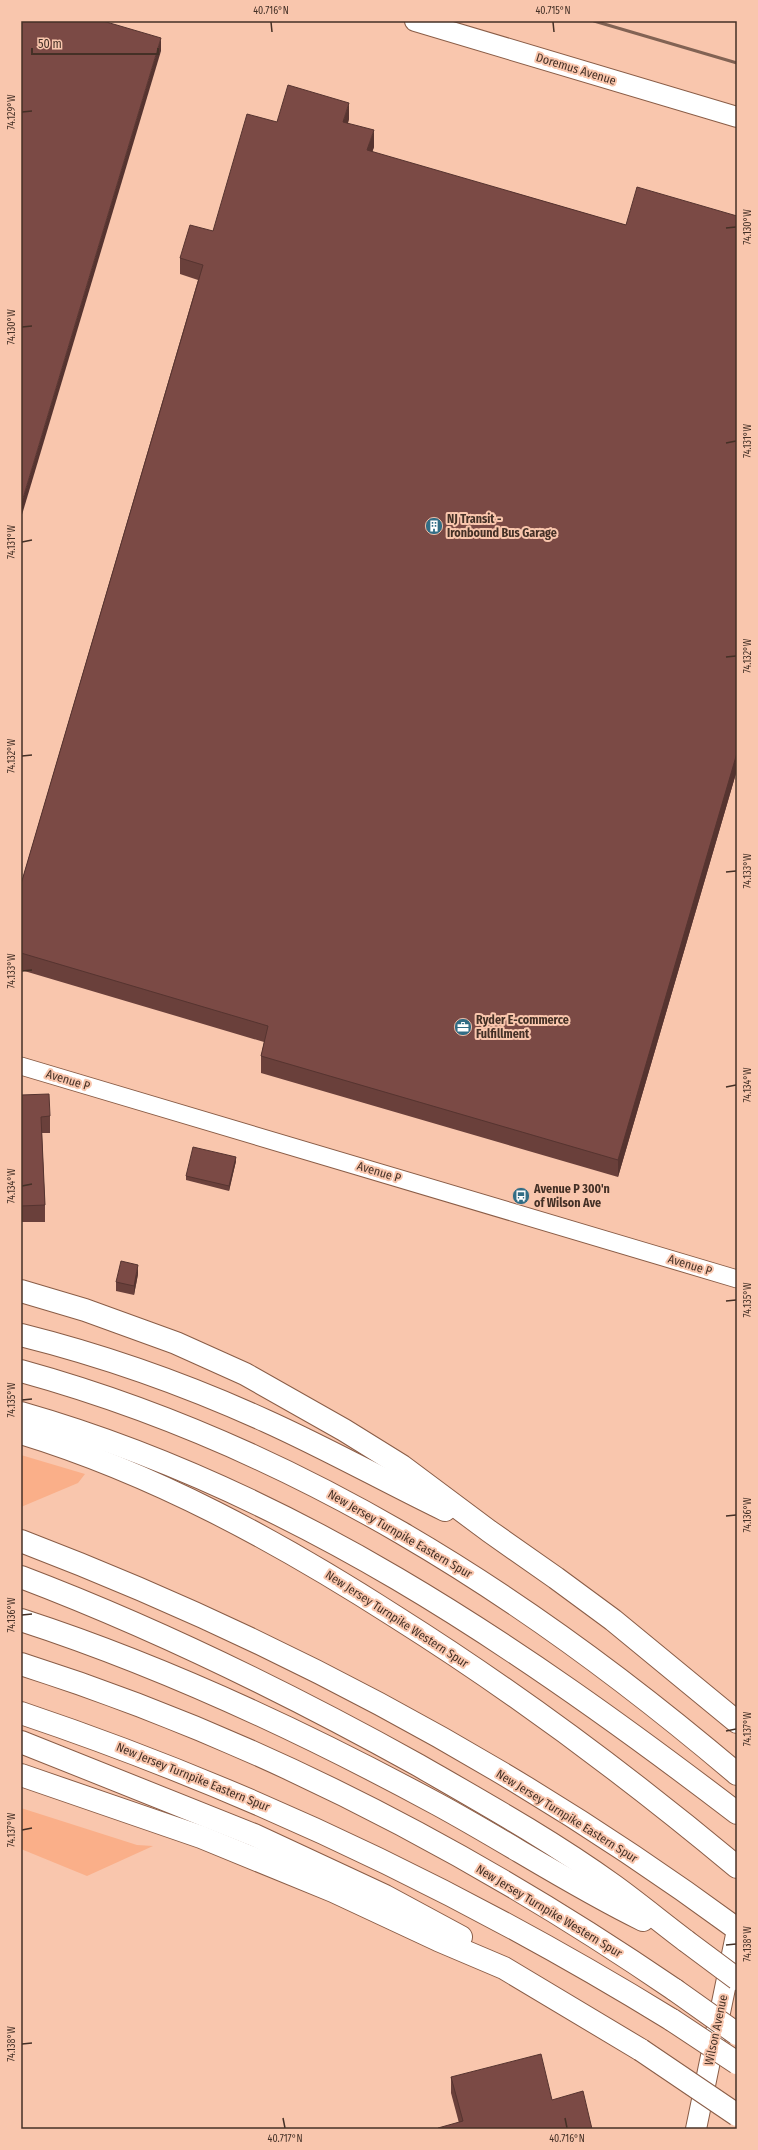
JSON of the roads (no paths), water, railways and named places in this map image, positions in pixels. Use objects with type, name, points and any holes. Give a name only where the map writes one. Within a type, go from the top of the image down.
[{"type":"highway","points":[[21,1291],[85,1310],[176,1343],[245,1374],[350,1434],[402,1466],[489,1531],[613,1620],[732,1718]]},
{"type":"highway","points":[[21,1335],[124,1365],[232,1406],[320,1447],[489,1531]]},
{"type":"highway","name":"New Jersey Turnpike Eastern Spur","points":[[21,1370],[110,1398],[187,1428],[284,1470],[388,1525],[455,1564],[549,1626],[609,1671],[737,1774]]},
{"type":"highway","points":[[21,1413],[101,1438],[174,1465],[245,1497],[334,1542],[501,1643],[594,1706],[737,1813]]},
{"type":"highway","name":"New Jersey Turnpike Western Spur","points":[[21,1433],[94,1459],[161,1486],[229,1519],[330,1575],[522,1701],[586,1747],[710,1844],[737,1867]]},
{"type":"highway","name":"New Jersey Turnpike Eastern Spur","points":[[21,1541],[96,1571],[200,1616],[301,1664],[376,1703],[552,1805],[702,1904],[737,1930]]},
{"type":"highway","points":[[21,1577],[104,1611],[199,1653],[366,1737],[464,1792],[562,1851],[613,1885],[737,1979]]},
{"type":"highway","points":[[21,1620],[142,1664],[280,1723],[374,1770],[468,1821],[603,1901],[686,1941]]},
{"type":"highway","name":"New Jersey Turnpike Western Spur","points":[[21,1664],[110,1694],[187,1724],[248,1750],[350,1798],[457,1855],[548,1908],[675,1990],[737,2034]]},
{"type":"highway","name":"New Jersey Turnpike Eastern Spur","points":[[21,1713],[104,1742],[209,1782],[361,1849],[517,1929],[614,1984],[737,2063]]},
{"type":"highway","points":[[21,1742],[254,1836],[363,1886],[450,1930],[525,1980]]},
{"type":"highway","points":[[21,1775],[124,1810],[264,1862],[347,1897],[438,1940],[504,1968],[641,2050],[704,2091],[737,2115]]},
{"type":"main road","name":"Doremus Avenue","points":[[415,21],[737,117]]},
{"type":"main road","name":"Wilson Avenue","points":[[696,2129],[737,1930]]},
{"type":"street","name":"Avenue P","points":[[21,1066],[737,1279]]},
{"type":"railway","points":[[594,21],[737,63]]},
{"type":"place","name":"NJ Transit - Ironbound Bus Garage","points":[[434,526]]},
{"type":"place","name":"Ryder E-commerce Fulfillment","points":[[463,1027]]},
{"type":"place","name":"Avenue P 300'n of Wilson Ave","points":[[521,1196]]}]
